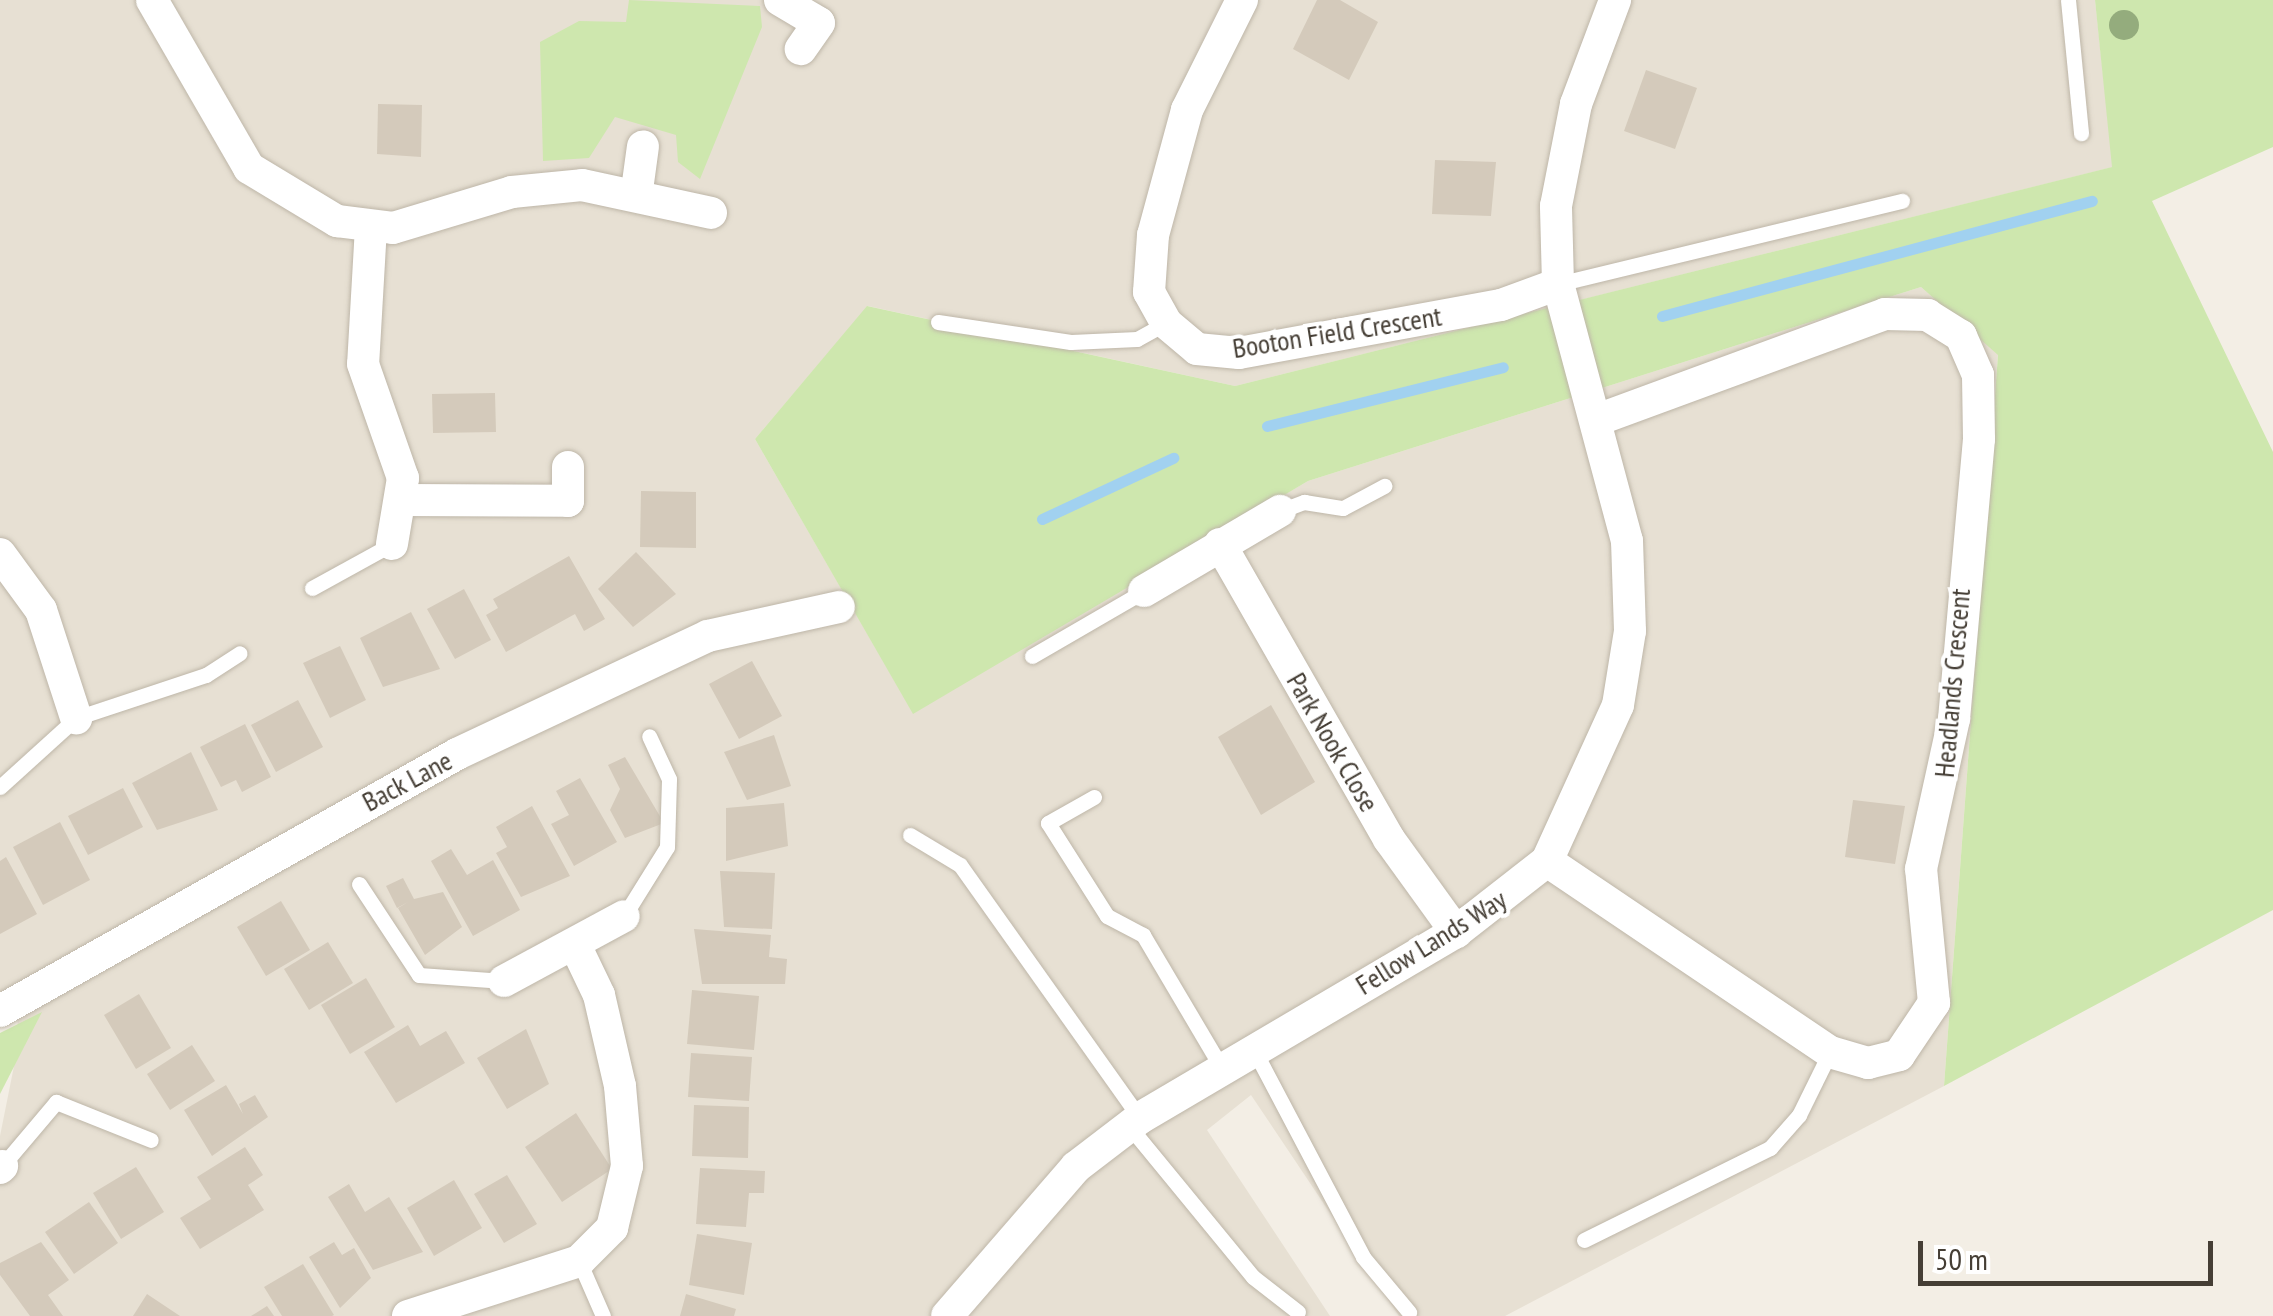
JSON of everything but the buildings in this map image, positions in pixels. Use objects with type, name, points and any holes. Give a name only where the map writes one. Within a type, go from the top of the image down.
[{"type":"street","points":[[152,0],[249,168],[312,212],[371,227],[423,222],[512,192],[637,190],[711,213]]},
{"type":"street","points":[[780,0],[819,23],[801,49]]},
{"type":"street","points":[[1166,322],[1149,292],[1154,235],[1186,110],[1242,0]]},
{"type":"street","name":"Fellow Lands Way","points":[[948,1316],[1020,1225],[1134,1122],[1253,1048],[1456,932],[1547,861],[1618,704],[1630,631],[1627,541],[1558,284],[1556,206],[1572,121],[1615,0]]},
{"type":"street","points":[[637,190],[643,146]]},
{"type":"street","points":[[371,227],[363,364],[403,500],[392,544]]},
{"type":"street","name":"Booton Field Crescent","points":[[1166,322],[1197,349],[1239,353],[1501,305],[1558,284]]},
{"type":"street","name":"Headlands Crescent","points":[[1547,861],[1830,1052],[1868,1064],[1899,1054],[1934,1003],[1922,869],[1954,719],[1978,375],[1961,336],[1928,315],[1885,314],[1597,420]]},
{"type":"street","points":[[403,500],[568,500],[568,468]]},
{"type":"street","points":[[1144,591],[1280,512]]},
{"type":"street","name":"Park Nook Close","points":[[1220,544],[1389,839],[1456,932]]},
{"type":"street","points":[[0,554],[41,610],[76,718]]},
{"type":"street","name":"Back Lane","points":[[0,1011],[457,754],[708,636],[839,607]]},
{"type":"street","points":[[504,980],[624,916]]},
{"type":"street","points":[[408,1316],[579,1260],[612,1228],[627,1166],[609,1029],[575,945]]},
{"type":"lane","points":[[2068,0],[2081,133]]},
{"type":"lane","points":[[1558,284],[1902,201]]},
{"type":"lane","points":[[938,322],[1071,342],[1137,339],[1166,322]]},
{"type":"lane","points":[[1280,512],[1304,502],[1344,508],[1384,486]]},
{"type":"lane","points":[[312,588],[392,544]]},
{"type":"lane","points":[[1032,656],[1144,591]]},
{"type":"lane","points":[[0,788],[76,718],[206,674],[240,653]]},
{"type":"lane","points":[[624,916],[666,847],[669,779],[649,736]]},
{"type":"lane","points":[[1094,797],[1048,824],[1107,916],[1143,935],[1221,1067]]},
{"type":"lane","points":[[910,835],[960,865],[1134,1122],[1253,1277],[1298,1312]]},
{"type":"lane","points":[[359,884],[419,975],[504,980]]},
{"type":"lane","points":[[1253,1048],[1363,1257],[1410,1312]]},
{"type":"lane","points":[[1584,1240],[1770,1148],[1799,1115],[1830,1052]]},
{"type":"lane","points":[[1,1167],[56,1102],[151,1140]]},
{"type":"lane","points":[[579,1260],[603,1316]]},
{"type":"shaded area","points":[[0,0],[2095,0],[2113,167],[1235,386],[868,306],[755,439],[913,713],[1308,481],[1921,287],[1998,354],[1944,1086],[1505,1316],[1399,1316],[1251,1095],[1207,1130],[1330,1316],[0,1316],[0,1136],[18,1046],[17,992],[0,999]]},
{"type":"green space","points":[[629,0],[760,6],[762,27],[700,179],[678,162],[676,135],[615,117],[589,158],[543,161],[540,42],[579,21],[626,22]]},
{"type":"green space","points":[[2095,0],[2273,0],[2273,147],[2152,201],[2273,452],[2273,910],[1944,1086],[1998,355],[1921,287],[1308,481],[913,714],[755,439],[867,306],[1235,386],[2112,167]]},
{"type":"green space","points":[[42,1012],[0,1094],[0,1033]]},
{"type":"waterway","points":[[1662,316],[2092,201]]},
{"type":"waterway","points":[[1267,426],[1503,367]]},
{"type":"waterway","points":[[1042,519],[1173,458]]}]
